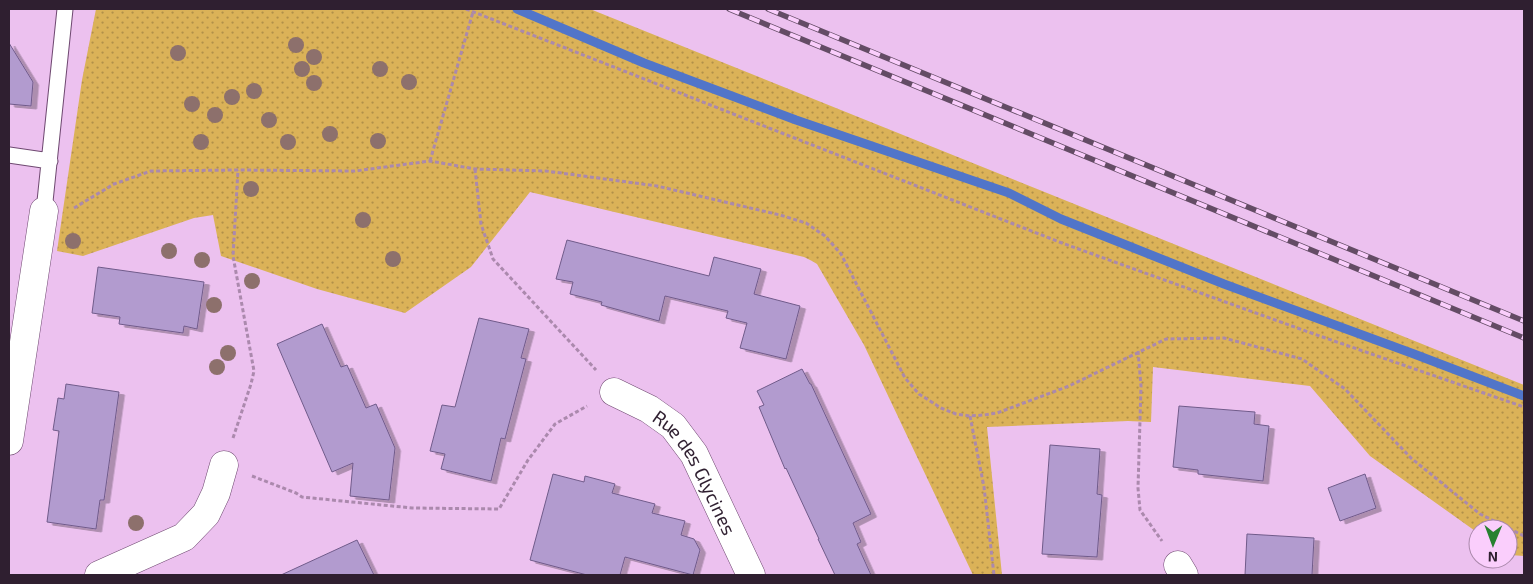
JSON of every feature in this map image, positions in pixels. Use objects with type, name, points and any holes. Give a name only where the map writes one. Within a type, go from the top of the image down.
[{"type":"street","points":[[9,441],[57,211]]},
{"type":"street","name":"Rue des Glycines","points":[[614,392],[649,409],[673,426],[694,454],[751,575]]},
{"type":"street","points":[[99,575],[184,537],[206,514],[216,492],[224,465]]},
{"type":"lane","points":[[57,211],[50,161],[65,9]]},
{"type":"lane","points":[[9,155],[50,161]]},
{"type":"path","points":[[466,9],[1062,243],[1524,407]]},
{"type":"path","points":[[430,160],[472,12]]},
{"type":"path","points":[[57,211],[114,184],[151,171],[355,171],[430,160],[475,169],[546,171],[657,186],[780,215],[806,223],[825,236],[841,254],[905,378],[919,394],[941,408],[956,414],[970,416],[997,413],[1069,386],[1166,339],[1224,338],[1302,359],[1346,389],[1412,458],[1480,514],[1524,536]]},
{"type":"path","points":[[238,170],[233,256],[254,371],[224,465],[302,497],[412,508],[499,509],[528,460],[555,424],[614,392],[568,339],[493,259],[481,224],[475,169]]},
{"type":"path","points":[[1138,351],[1141,386],[1138,488],[1140,510],[1181,570]]},
{"type":"path","points":[[970,416],[984,487],[994,575]]},
{"type":"shaded area","points":[[96,9],[590,9],[1524,385],[1524,556],[1518,556],[1518,519],[1468,519],[1468,526],[1370,456],[1310,386],[1153,367],[1151,422],[1128,421],[987,427],[1002,575],[973,575],[864,345],[817,264],[804,257],[530,192],[471,267],[405,313],[317,289],[221,256],[213,215],[194,218],[83,256],[57,251],[82,80]]},
{"type":"building","points":[[9,43],[33,82],[31,106],[9,104]]},
{"type":"building","points":[[567,240],[709,276],[714,257],[761,269],[754,294],[800,306],[786,359],[740,348],[747,323],[726,318],[728,311],[665,296],[659,321],[601,305],[602,302],[570,294],[573,282],[556,279]]},
{"type":"building","points":[[98,267],[204,282],[197,329],[184,326],[183,333],[119,324],[120,317],[92,313]]},
{"type":"building","points":[[479,318],[529,329],[521,358],[526,359],[505,439],[501,438],[491,481],[441,469],[445,454],[430,451],[442,405],[455,407]]},
{"type":"building","points":[[322,324],[341,367],[347,365],[366,408],[376,404],[395,448],[389,500],[350,496],[353,463],[332,472],[277,344]]},
{"type":"building","points":[[802,369],[811,384],[871,514],[853,523],[861,542],[857,544],[871,575],[835,575],[785,469],[759,407],[764,405],[757,391]]},
{"type":"building","points":[[66,384],[119,392],[104,500],[100,500],[96,529],[47,522],[59,431],[53,430],[58,398],[64,399]]},
{"type":"building","points":[[1179,406],[1255,412],[1254,424],[1269,426],[1263,481],[1198,474],[1198,470],[1173,467]]},
{"type":"building","points":[[1050,445],[1100,449],[1097,494],[1102,495],[1097,557],[1042,554]]},
{"type":"building","points":[[553,474],[584,482],[585,476],[615,484],[612,493],[655,504],[652,513],[685,521],[681,535],[694,539],[700,550],[693,575],[625,557],[620,575],[587,575],[530,560]]},
{"type":"building","points":[[1365,474],[1376,508],[1340,521],[1328,488]]},
{"type":"building","points":[[1247,534],[1314,538],[1312,575],[1245,575]]},
{"type":"building","points":[[357,540],[374,575],[281,575]]},
{"type":"waterway","points":[[517,9],[644,63],[796,120],[1009,193],[1061,219],[1224,284],[1524,396]]},
{"type":"railway","points":[[729,9],[1524,338]]},
{"type":"railway","points":[[768,9],[1524,321]]}]
